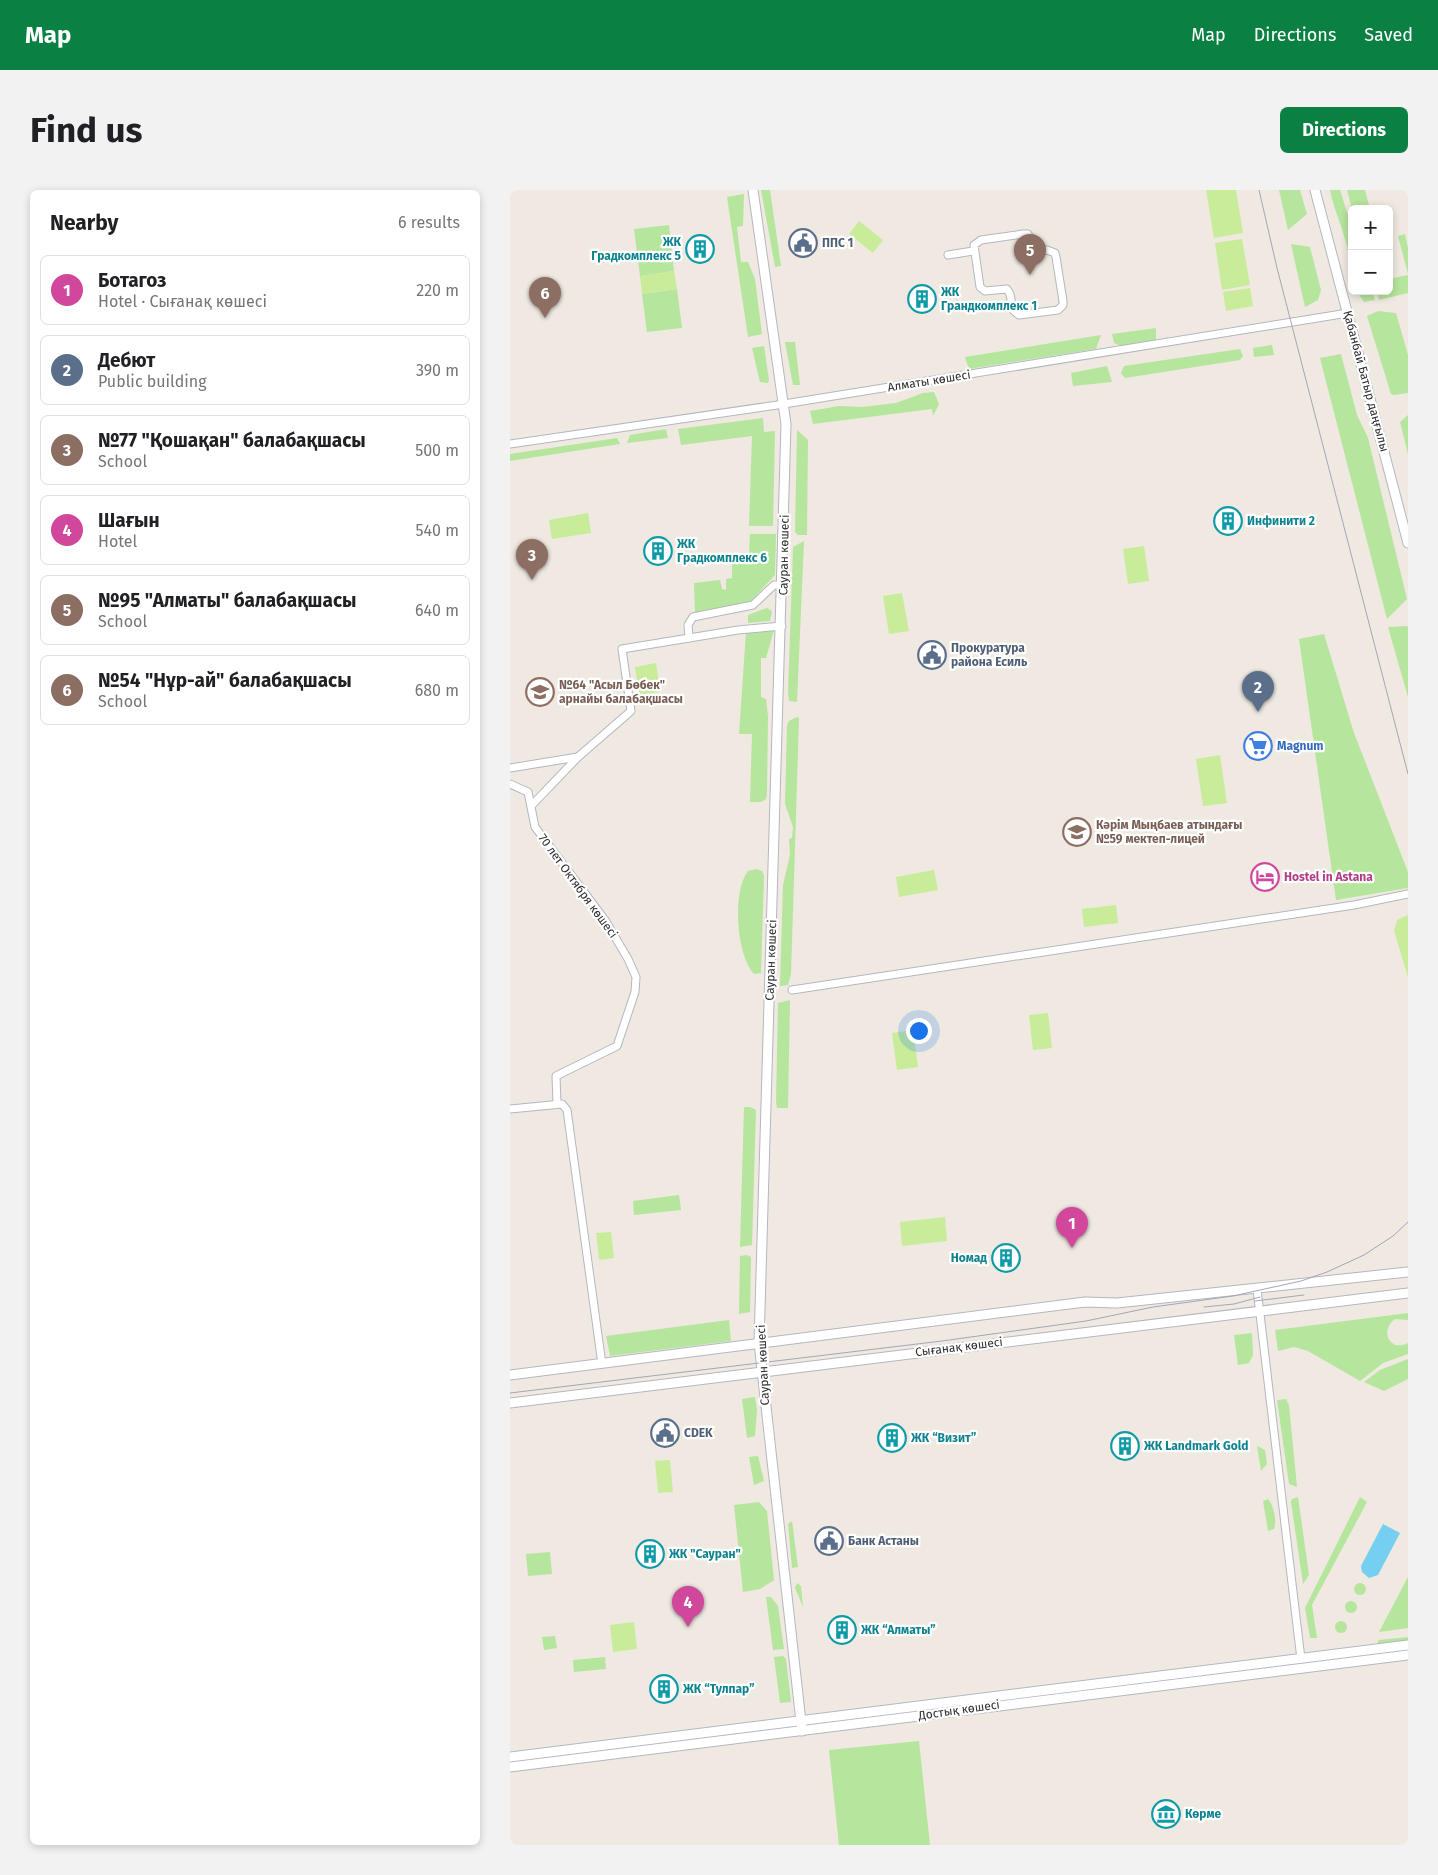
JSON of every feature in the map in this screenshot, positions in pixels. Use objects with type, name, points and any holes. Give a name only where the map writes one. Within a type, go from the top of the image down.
[{"type":"street","name":"Сауран көшесі","points":[[753,190],[786,424],[782,626],[759,1343],[802,1731]]},
{"type":"street","name":"Қабанбай Батыр даңғылы","points":[[1316,190],[1407,537]]},
{"type":"street","points":[[1028,234],[1035,251],[1047,250],[1055,254],[1063,305],[1058,310],[1019,315],[1013,310],[1010,294],[1007,289],[985,291],[980,287],[973,251],[974,245],[981,240],[1028,234]]},
{"type":"street","points":[[948,256],[973,251]]},
{"type":"street","name":"Алматы көшесі","points":[[510,444],[784,404],[1348,313]]},
{"type":"street","points":[[689,638],[688,625],[693,617],[753,606],[774,585],[783,585]]},
{"type":"street","points":[[532,805],[578,757],[631,711],[622,649],[738,630],[782,626]]},
{"type":"street","points":[[510,768],[578,757]]},
{"type":"street","name":"70 лет Октября көшесі","points":[[510,784],[528,792],[535,827],[605,920],[628,959],[636,977],[636,992],[617,1046],[556,1076],[557,1104]]},
{"type":"street","points":[[792,990],[1354,905],[1408,894]]},
{"type":"street","points":[[510,1109],[562,1104],[567,1110],[602,1364]]},
{"type":"street","points":[[510,1375],[1085,1302],[1117,1303],[1408,1272]]},
{"type":"street","points":[[1257,1289],[1301,1658]]},
{"type":"street","name":"Сығанақ көшесі","points":[[510,1403],[1408,1293]]},
{"type":"street","name":"Достық көшесі","points":[[510,1756],[1408,1645]]},
{"type":"street","name":"Достық көшесі","points":[[510,1767],[1408,1655]]},
{"type":"green space","points":[[761,190],[770,190],[781,266],[775,267]]},
{"type":"green space","points":[[1206,190],[1236,190],[1243,233],[1214,238]]},
{"type":"green space","points":[[1279,190],[1300,190],[1307,214],[1288,230]]},
{"type":"green space","points":[[1330,190],[1340,190],[1348,215],[1348,254],[1347,246]]},
{"type":"green space","points":[[1347,190],[1365,190],[1369,205],[1351,205]]},
{"type":"green space","points":[[744,194],[743,226],[737,227],[741,262],[748,262],[755,279],[762,334],[748,337],[727,197]]},
{"type":"green space","points":[[859,221],[883,240],[873,253],[849,234]]},
{"type":"green space","points":[[669,225],[674,271],[640,276],[634,229]]},
{"type":"green space","points":[[1405,234],[1408,248],[1408,274],[1398,236]]},
{"type":"green space","points":[[1242,239],[1250,285],[1222,290],[1215,243]]},
{"type":"green space","points":[[1291,244],[1310,247],[1321,290],[1318,300],[1305,307]]},
{"type":"green space","points":[[674,271],[677,289],[642,294],[640,276]]},
{"type":"green space","points":[[1408,275],[1408,293],[1379,300],[1378,295],[1393,295],[1393,278]]},
{"type":"green space","points":[[1250,288],[1253,306],[1226,311],[1223,292]]},
{"type":"green space","points":[[677,289],[682,328],[647,332],[642,294]]},
{"type":"green space","points":[[1360,295],[1373,295],[1375,300],[1364,302]]},
{"type":"green space","points":[[1378,311],[1396,313],[1408,355],[1408,393],[1391,394],[1367,316]]},
{"type":"green space","points":[[1156,328],[1156,340],[1121,346],[1114,343],[1112,334]]},
{"type":"green space","points":[[1101,335],[1096,349],[969,369],[965,357]]},
{"type":"green space","points":[[785,342],[795,342],[800,385],[793,385]]},
{"type":"green space","points":[[1272,345],[1274,355],[1254,357],[1253,348]]},
{"type":"green space","points":[[764,346],[768,383],[760,382],[752,348]]},
{"type":"green space","points":[[1240,349],[1243,356],[1240,360],[1125,378],[1121,373],[1124,366]]},
{"type":"green space","points":[[1341,354],[1357,415],[1368,438],[1407,599],[1387,619],[1320,358]]},
{"type":"green space","points":[[1107,366],[1112,382],[1073,386],[1071,373]]},
{"type":"green space","points":[[934,392],[939,404],[933,416],[932,409],[813,424],[810,411],[839,406],[862,407],[896,403],[923,393]]},
{"type":"green space","points":[[1408,415],[1408,454],[1400,422]]},
{"type":"green space","points":[[763,418],[764,432],[775,431],[773,526],[749,526],[752,436],[681,445],[678,429]]},
{"type":"green space","points":[[666,429],[668,438],[627,443],[630,435]]},
{"type":"green space","points":[[797,430],[808,440],[807,535],[798,535],[795,532]]},
{"type":"green space","points":[[617,438],[620,444],[510,461],[510,454]]},
{"type":"green space","points":[[588,513],[591,533],[552,539],[549,520]]},
{"type":"green space","points":[[750,534],[776,534],[775,575],[750,602],[695,613],[694,583],[720,580],[722,589],[726,590],[726,579],[732,578],[732,557],[749,554]]},
{"type":"green space","points":[[804,541],[797,702],[789,701],[788,692],[793,547]]},
{"type":"green space","points":[[1144,546],[1149,581],[1128,584],[1123,549]]},
{"type":"green space","points":[[902,593],[909,631],[889,634],[883,596]]},
{"type":"green space","points":[[767,608],[772,611],[770,621],[748,623],[748,615]]},
{"type":"green space","points":[[1388,627],[1408,627],[1408,697]]},
{"type":"green space","points":[[774,630],[766,658],[761,658],[761,697],[766,699],[768,716],[767,795],[766,799],[761,802],[750,802],[752,734],[739,734],[746,632]]},
{"type":"green space","points":[[1324,634],[1354,733],[1408,872],[1408,888],[1336,900],[1299,639]]},
{"type":"green space","points":[[656,663],[660,692],[639,695],[635,667]]},
{"type":"green space","points":[[797,717],[799,718],[791,974],[788,985],[780,986],[783,885],[790,855],[789,839],[792,838],[793,827],[785,804],[787,726],[789,721]]},
{"type":"green space","points":[[1220,755],[1227,803],[1203,806],[1196,759]]},
{"type":"green space","points":[[756,869],[762,871],[764,876],[761,973],[754,974],[743,953],[738,923],[738,907],[743,880],[748,871]]},
{"type":"green space","points":[[934,870],[938,890],[899,897],[896,877]]},
{"type":"green space","points":[[1116,905],[1118,923],[1084,927],[1082,909]]},
{"type":"green space","points":[[1408,915],[1408,977],[1394,931],[1397,920]]},
{"type":"green space","points":[[790,1000],[788,1108],[777,1108],[778,1003]]},
{"type":"green space","points":[[1048,1013],[1052,1048],[1033,1050],[1029,1015]]},
{"type":"green space","points":[[913,1030],[918,1067],[897,1070],[892,1033]]},
{"type":"green space","points":[[744,1107],[756,1110],[752,1245],[740,1247]]},
{"type":"green space","points":[[679,1195],[681,1210],[634,1215],[633,1201]]},
{"type":"green space","points":[[945,1217],[947,1241],[902,1246],[900,1222]]},
{"type":"green space","points":[[611,1232],[614,1258],[599,1260],[596,1233]]},
{"type":"green space","points":[[747,1255],[751,1257],[750,1312],[739,1314],[740,1256]]},
{"type":"green space","points":[[1408,1313],[1408,1320],[1395,1319],[1390,1324],[1387,1334],[1392,1343],[1396,1345],[1408,1343],[1408,1354],[1383,1363],[1360,1381],[1308,1351],[1294,1347],[1278,1351],[1275,1330]]},
{"type":"green space","points":[[729,1320],[731,1341],[610,1356],[606,1336]]},
{"type":"green space","points":[[1252,1333],[1253,1355],[1249,1363],[1238,1365],[1234,1335]]},
{"type":"green space","points":[[1408,1359],[1408,1379],[1384,1391],[1364,1382],[1380,1370]]},
{"type":"green space","points":[[755,1397],[757,1410],[755,1436],[747,1438],[742,1399]]},
{"type":"green space","points":[[1286,1399],[1289,1405],[1297,1487],[1289,1484],[1277,1400]]},
{"type":"green space","points":[[1257,1446],[1265,1450],[1267,1464],[1261,1471]]},
{"type":"green space","points":[[758,1456],[764,1481],[754,1485],[749,1457]]},
{"type":"green space","points":[[670,1460],[673,1492],[658,1493],[655,1461]]},
{"type":"green space","points":[[1298,1497],[1309,1575],[1303,1584],[1291,1502],[1292,1499]]},
{"type":"green space","points":[[1360,1497],[1367,1502],[1312,1605],[1317,1638],[1310,1638],[1305,1608]]},
{"type":"green space","points":[[1268,1499],[1273,1509],[1275,1522],[1274,1529],[1268,1531],[1263,1501]]},
{"type":"green space","points":[[759,1502],[767,1511],[774,1580],[760,1589],[743,1592],[734,1505]]},
{"type":"green space","points":[[792,1521],[798,1567],[792,1568],[788,1524]]},
{"type":"green space","points":[[550,1552],[552,1574],[528,1576],[526,1554]]},
{"type":"green space","points":[[1408,1577],[1408,1628],[1379,1632]]},
{"type":"green space","points":[[797,1583],[801,1586],[803,1607],[795,1588]]},
{"type":"green space","points":[[1358,1583],[1362,1583],[1366,1589],[1362,1595],[1358,1595],[1354,1591],[1354,1587]]},
{"type":"green space","points":[[766,1597],[771,1597],[778,1606],[784,1649],[773,1650]]},
{"type":"green space","points":[[1349,1601],[1353,1601],[1357,1607],[1353,1613],[1349,1613],[1345,1609],[1345,1605]]},
{"type":"green space","points":[[1339,1621],[1343,1621],[1347,1627],[1343,1633],[1339,1633],[1335,1629],[1335,1625]]},
{"type":"green space","points":[[634,1622],[637,1649],[613,1652],[610,1625]]},
{"type":"green space","points":[[555,1636],[557,1648],[544,1650],[542,1637]]},
{"type":"green space","points":[[1408,1637],[1408,1641],[1376,1645],[1379,1640]]},
{"type":"green space","points":[[783,1656],[786,1659],[791,1702],[780,1703],[774,1657]]},
{"type":"green space","points":[[605,1657],[606,1669],[574,1672],[573,1660]]},
{"type":"green space","points":[[919,1741],[930,1845],[839,1845],[829,1750]]},
{"type":"water","points":[[1383,1524],[1400,1533],[1378,1575],[1369,1578],[1362,1572],[1361,1566]]},
{"type":"tram line","points":[[1259,190],[1277,268],[1408,774]]},
{"type":"tram line","points":[[510,1393],[942,1341],[1086,1321],[1153,1307],[1233,1296],[1301,1281],[1327,1272],[1364,1255],[1393,1236],[1408,1222]]},
{"type":"tram line","points":[[1255,1301],[1304,1295]]},
{"type":"tram line","points":[[1204,1307],[1234,1304],[1260,1297]]},
{"type":"place","name":"ППС 1","points":[[803,243]]},
{"type":"place","name":"ЖК Градкомплекс 5","points":[[700,249]]},
{"type":"place","name":"№95 \"Алматы\" балабақшасы","points":[[1030,275]]},
{"type":"place","name":"ЖК Грандкомплекс 1","points":[[922,299]]},
{"type":"place","name":"№54 \"Нұр-ай\" балабақшасы","points":[[545,318]]},
{"type":"place","name":"Инфинити 2","points":[[1228,521]]},
{"type":"place","name":"ЖК Градкомплекс 6","points":[[658,551]]},
{"type":"place","name":"№77 \"Қошақан\" балабақшасы","points":[[532,580]]},
{"type":"place","name":"Прокуратура района Есиль","points":[[932,655]]},
{"type":"place","name":"№64 \"Асыл Бөбек\" арнайы балабақшасы","points":[[540,692]]},
{"type":"place","name":"Дебют","points":[[1258,712]]},
{"type":"place","name":"Magnum","points":[[1258,746]]},
{"type":"place","name":"Кәрім Мыңбаев атындағы №59 мектеп-лицей","points":[[1077,832]]},
{"type":"place","name":"Hostel in Astana","points":[[1265,877]]},
{"type":"place","name":"Ботагоз","points":[[1072,1248]]},
{"type":"place","name":"Номад","points":[[1006,1258]]},
{"type":"place","name":"CDEK","points":[[665,1433]]},
{"type":"place","name":"ЖК “Визит”","points":[[892,1438]]},
{"type":"place","name":"ЖК Landmark Gold","points":[[1125,1446]]},
{"type":"place","name":"Банк Астаны","points":[[829,1541]]},
{"type":"place","name":"ЖК \"Сауран\"","points":[[650,1554]]},
{"type":"place","name":"Шағын","points":[[688,1627]]},
{"type":"place","name":"ЖК “Алматы”","points":[[842,1630]]},
{"type":"place","name":"ЖК “Тулпар”","points":[[664,1689]]},
{"type":"place","name":"Көрме","points":[[1166,1814]]}]
